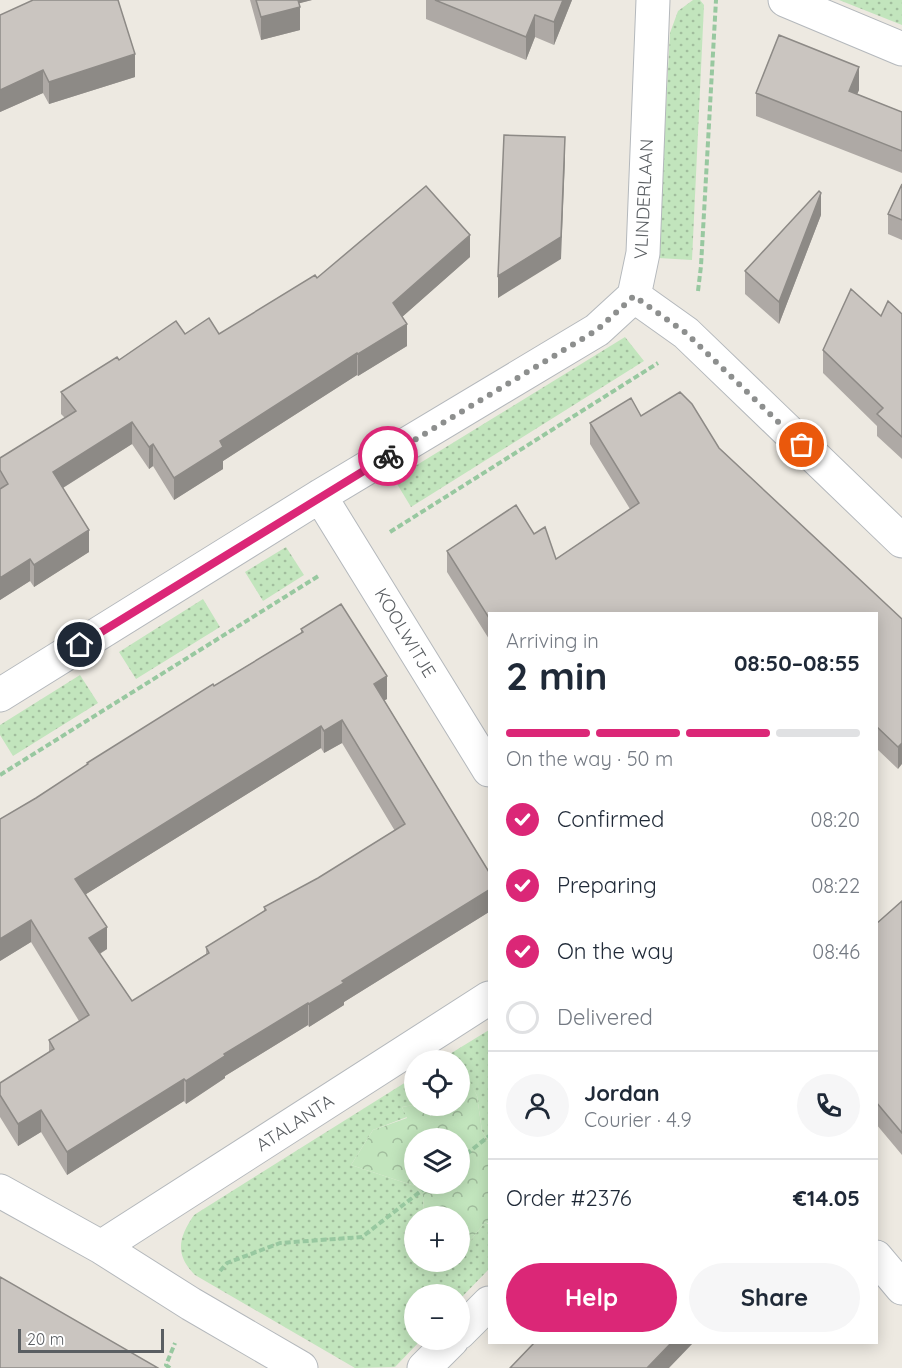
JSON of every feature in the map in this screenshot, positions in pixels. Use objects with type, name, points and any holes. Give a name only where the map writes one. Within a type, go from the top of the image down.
[{"type":"street","name":"VLINDERLAAN","points":[[634,296],[643,253],[653,0]]},
{"type":"street","points":[[784,0],[902,49]]},
{"type":"street","points":[[0,695],[320,496],[597,330],[634,296],[686,333],[902,541]]},
{"type":"street","name":"KOOLWITJE","points":[[320,496],[488,768]]},
{"type":"street","name":"ATALANTA","points":[[101,1247],[488,999]]},
{"type":"street","points":[[0,1191],[101,1247],[191,1304],[301,1368]]},
{"type":"street","points":[[878,1259],[902,1288]]},
{"type":"street","points":[[470,1322],[488,1304]]},
{"type":"street","points":[[424,1368],[442,1350]]},
{"type":"path","points":[[470,1151],[488,1137]]},
{"type":"path","points":[[191,1304],[227,1263],[280,1243],[362,1237],[417,1194]]},
{"type":"green space","points":[[693,0],[700,0],[704,5],[692,260],[658,258],[670,33],[678,11]]},
{"type":"green space","points":[[839,0],[902,0],[902,25]]},
{"type":"green space","points":[[625,337],[644,361],[411,507],[394,479]]},
{"type":"green space","points":[[286,547],[304,575],[263,601],[245,572]]},
{"type":"green space","points":[[203,599],[220,627],[136,679],[119,652]]},
{"type":"green space","points":[[80,675],[98,703],[13,756],[0,735],[0,725]]},
{"type":"green space","points":[[488,1031],[488,1141],[482,1131],[477,1096],[470,1082],[470,1050],[456,1050]]},
{"type":"green space","points":[[470,1081],[477,1096],[482,1131],[488,1141],[488,1224],[485,1222],[470,1241],[470,1206],[424,1206],[421,1194],[470,1194],[470,1128],[404,1128],[404,1182],[351,1165],[373,1130],[407,1118],[406,1116],[470,1116]]},
{"type":"green space","points":[[404,1083],[404,1107],[402,1107],[404,1116],[407,1117],[373,1130],[351,1165],[404,1182],[404,1194],[421,1194],[423,1196],[424,1206],[404,1206],[404,1272],[470,1272],[470,1241],[485,1222],[488,1224],[488,1270],[470,1289],[470,1284],[404,1284],[404,1350],[411,1350],[395,1367],[355,1368],[195,1275],[188,1267],[182,1253],[181,1245],[185,1231],[194,1215]]},
{"type":"building","points":[[33,0],[118,0],[135,54],[49,82],[43,70],[0,90],[0,15]]},
{"type":"building","points":[[256,0],[298,0],[300,7],[261,17]]},
{"type":"building","points":[[435,0],[563,0],[554,22],[535,15],[526,37]]},
{"type":"building","points":[[779,35],[859,67],[849,91],[902,112],[902,151],[756,93]]},
{"type":"building","points":[[504,135],[565,137],[561,237],[498,276]]},
{"type":"building","points":[[902,184],[902,220],[888,214]]},
{"type":"building","points":[[426,186],[470,235],[393,303],[407,324],[357,353],[220,441],[223,447],[174,478],[153,444],[149,447],[132,422],[53,472],[89,530],[34,565],[30,559],[0,578],[0,489],[8,484],[0,470],[0,458],[76,411],[61,392],[117,357],[119,360],[176,321],[185,334],[209,318],[219,334],[315,275],[317,278]]},
{"type":"building","points":[[819,191],[821,193],[779,302],[745,271]]},
{"type":"building","points":[[851,289],[881,316],[888,301],[902,314],[902,437],[877,414],[883,408],[823,350]]},
{"type":"building","points":[[680,392],[692,404],[719,448],[902,619],[902,743],[898,747],[878,728],[878,612],[488,612],[488,616],[447,551],[516,505],[534,534],[545,527],[556,559],[639,503],[590,423],[631,398],[641,416]]},
{"type":"building","points":[[341,604],[387,676],[374,684],[488,870],[488,891],[342,981],[344,983],[224,1054],[225,1056],[186,1081],[184,1079],[67,1152],[41,1110],[18,1124],[0,1095],[0,1083],[54,1049],[49,1040],[89,1015],[31,920],[0,939],[0,819],[213,684],[214,686],[303,632],[301,629]],"holes":[[[342,720],[405,824],[318,878],[264,907],[266,910],[206,947],[209,953],[132,1001],[89,938],[107,927],[75,879],[321,726],[324,731]]]},
{"type":"building","points":[[902,901],[902,1133],[878,1104],[878,922]]},
{"type":"building","points":[[0,1277],[158,1368],[0,1368]]},
{"type":"building","points":[[533,1344],[670,1344],[647,1368],[510,1368]]},
{"type":"way so far","points":[[388,456],[597,330],[634,296],[686,333],[802,445]]},
{"type":"route","points":[[80,645],[388,456]]}]
